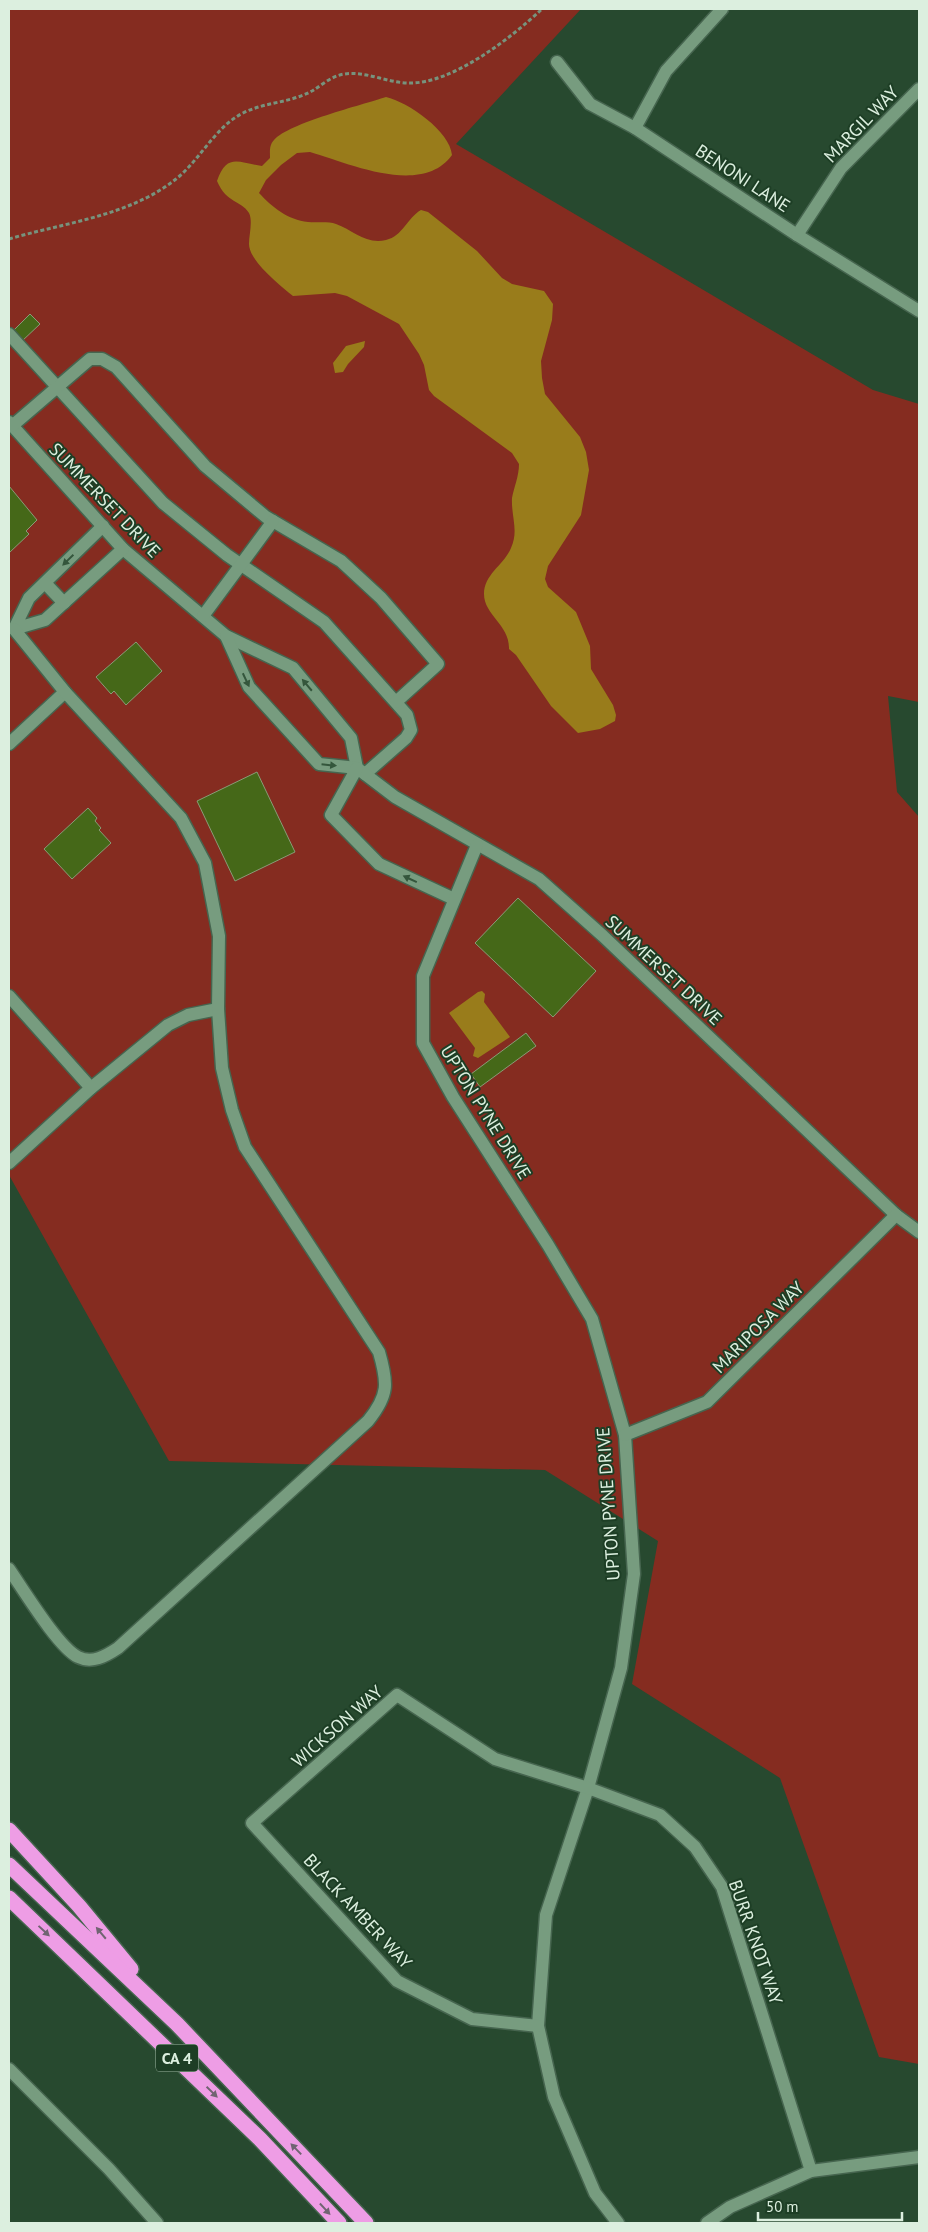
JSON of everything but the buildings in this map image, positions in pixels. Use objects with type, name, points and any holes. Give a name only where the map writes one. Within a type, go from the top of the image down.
[{"type":"highway","points":[[9,1830],[78,1906],[177,2024]]},
{"type":"highway","name":"CA 4","points":[[9,1865],[177,2024],[366,2223]]},
{"type":"highway","name":"CA 4","points":[[9,1898],[260,2138],[339,2223]]},
{"type":"street","points":[[635,128],[666,71],[722,9]]},
{"type":"street","name":"BENONI LANE","points":[[557,62],[590,104],[635,128],[919,311]]},
{"type":"street","name":"MARGIL WAY","points":[[797,234],[841,168],[919,89]]},
{"type":"street","points":[[9,334],[163,503],[240,564],[324,622],[407,715],[411,730],[406,738],[361,771],[330,815],[379,864],[454,899]]},
{"type":"street","points":[[11,424],[90,359],[102,359],[116,367],[205,466],[273,521],[341,562],[381,598],[438,664],[396,702]]},
{"type":"street","name":"SUMMERSET DRIVE","points":[[11,424],[123,550],[226,636],[293,668],[351,738],[361,771]]},
{"type":"street","points":[[203,616],[273,521]]},
{"type":"street","points":[[14,629],[29,598],[103,526]]},
{"type":"street","points":[[14,629],[46,620],[123,550]]},
{"type":"street","points":[[45,582],[64,603]]},
{"type":"street","points":[[9,1569],[64,1645],[78,1657],[91,1660],[105,1656],[118,1648],[361,1428],[380,1406],[385,1392],[385,1374],[379,1352],[245,1146],[232,1110],[222,1068],[218,1009],[219,936],[205,864],[181,818],[64,692],[14,629]]},
{"type":"street","name":"SUMMERSET DRIVE","points":[[226,636],[249,687],[320,764],[361,771],[395,797],[539,879],[896,1215],[919,1232]]},
{"type":"street","points":[[9,744],[64,692]]},
{"type":"street","name":"UPTON PYNE DRIVE","points":[[477,845],[423,976],[423,1043],[453,1097],[548,1245],[592,1319],[625,1436],[634,1574],[621,1668],[588,1788],[546,1915],[538,2026],[554,2097],[595,2193],[618,2223]]},
{"type":"street","points":[[9,996],[91,1088]]},
{"type":"street","points":[[9,1163],[91,1088],[168,1025],[188,1015],[218,1009]]},
{"type":"street","name":"MARIPOSA WAY","points":[[625,1436],[707,1402],[896,1215]]},
{"type":"street","name":"WICKSON WAY","points":[[252,1823],[398,1695],[496,1759],[588,1788]]},
{"type":"street","name":"BURR KNOT WAY","points":[[588,1788],[660,1815],[695,1847],[722,1887],[811,2171]]},
{"type":"street","name":"BLACK AMBER WAY","points":[[252,1823],[397,1981],[472,2019],[538,2026]]},
{"type":"street","points":[[9,2069],[109,2169],[157,2223]]},
{"type":"street","points":[[707,2223],[730,2207],[811,2171],[919,2157]]},
{"type":"path","points":[[9,239],[118,210],[154,193],[175,179],[227,124],[243,113],[310,92],[343,74],[356,74],[384,81],[408,83],[435,79],[492,49],[512,36],[542,9]]},
{"type":"shaded area","points":[[9,9],[581,9],[456,144],[873,390],[919,404],[919,702],[888,696],[897,792],[919,817],[919,2064],[879,2057],[780,1778],[632,1684],[658,1541],[545,1470],[169,1461],[9,1175]]},
{"type":"shaded area","points":[[386,97],[416,111],[436,127],[444,137],[452,155],[439,167],[422,174],[404,175],[364,169],[310,152],[297,153],[266,180],[259,193],[275,208],[294,219],[308,222],[333,223],[366,239],[379,241],[397,235],[416,213],[421,210],[428,212],[477,251],[502,278],[512,284],[544,291],[553,304],[552,320],[541,361],[545,394],[580,437],[586,452],[589,470],[581,515],[548,566],[545,579],[548,587],[576,612],[590,646],[591,669],[613,705],[616,715],[615,721],[600,729],[578,733],[551,706],[516,655],[509,649],[506,633],[485,601],[484,594],[487,581],[508,554],[513,542],[515,529],[512,498],[519,464],[512,453],[434,396],[429,390],[424,365],[419,354],[399,324],[347,296],[335,293],[293,296],[273,279],[259,265],[250,251],[251,220],[249,213],[225,194],[217,181],[225,166],[230,163],[240,162],[262,166],[270,158],[272,142],[294,127]]},
{"type":"shaded area","points":[[365,341],[364,347],[343,372],[335,373],[333,363],[346,346]]},
{"type":"shaded area","points":[[482,991],[485,994],[484,1002],[510,1037],[478,1058],[473,1056],[475,1048],[449,1013]]}]
